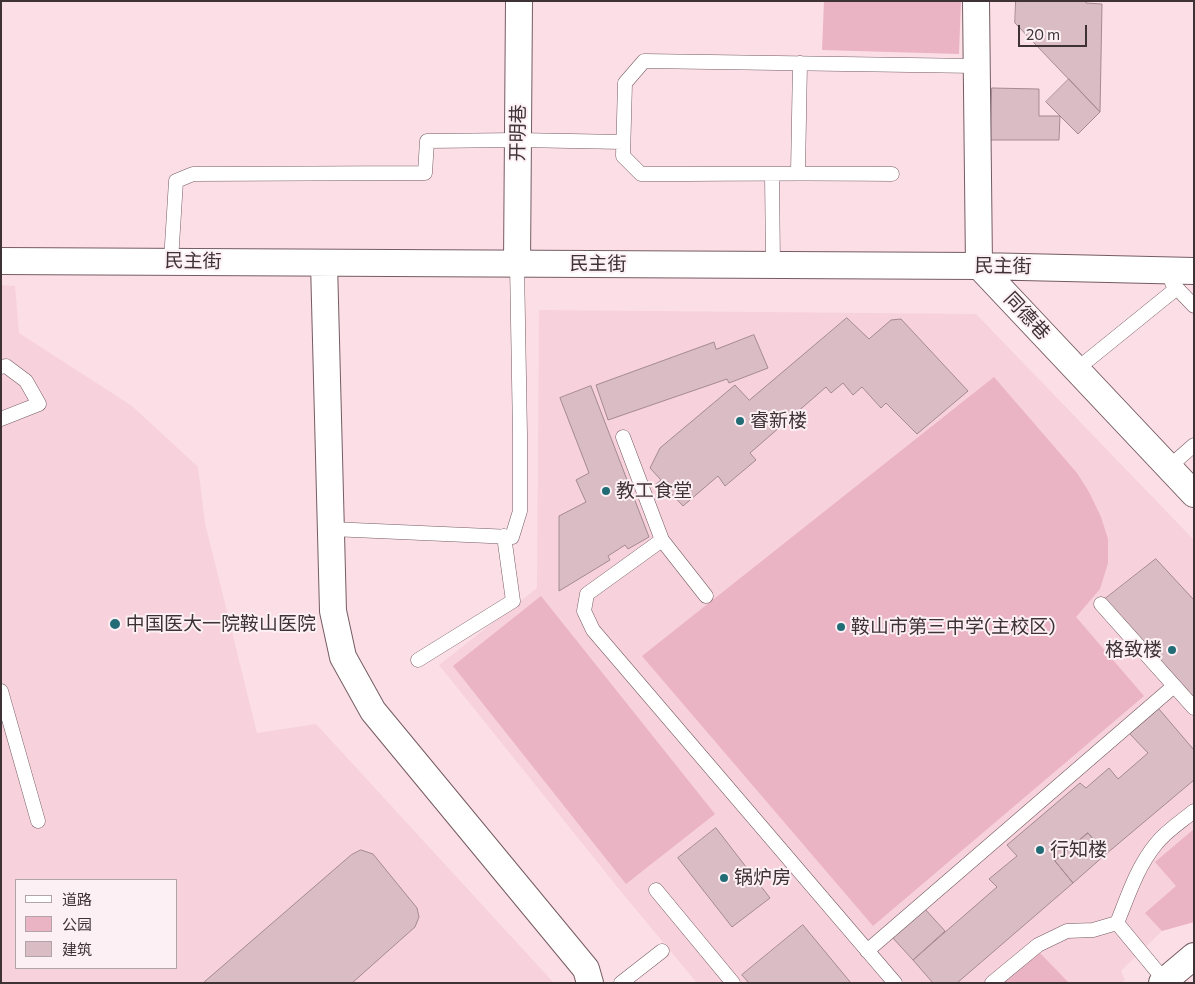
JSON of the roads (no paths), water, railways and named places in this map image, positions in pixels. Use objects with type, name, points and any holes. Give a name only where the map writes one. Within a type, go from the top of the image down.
[{"type":"street","name":"开明巷","points":[[517,264],[519,1]]},
{"type":"street","points":[[976,1],[979,266]]},
{"type":"street","name":"民主街","points":[[1,261],[979,266],[1177,277]]},
{"type":"street","points":[[324,263],[333,611],[343,657],[372,711],[586,968],[590,983]]},
{"type":"street","name":"同德巷","points":[[979,266],[1194,494]]},
{"type":"street","points":[[1163,982],[1194,956]]},
{"type":"lane","points":[[892,174],[798,172],[772,174],[641,174],[623,156],[625,82],[644,61],[976,66]]},
{"type":"lane","points":[[798,172],[800,63]]},
{"type":"lane","points":[[171,261],[176,182],[193,174],[425,173],[427,141],[623,142]]},
{"type":"lane","points":[[772,174],[773,265]]},
{"type":"lane","points":[[330,529],[512,537],[520,511],[517,264]]},
{"type":"lane","points":[[1076,369],[1177,277],[1194,306]]},
{"type":"lane","points":[[1,367],[6,366],[26,381],[40,404],[1,419]]},
{"type":"lane","points":[[623,437],[662,540],[706,596]]},
{"type":"lane","points":[[1169,467],[1194,445]]},
{"type":"lane","points":[[418,660],[513,601],[504,536]]},
{"type":"lane","points":[[662,540],[588,594],[584,611],[592,630],[895,983]]},
{"type":"lane","points":[[1101,604],[1194,708]]},
{"type":"lane","points":[[867,951],[1174,686]]},
{"type":"lane","points":[[1,691],[38,821]]},
{"type":"lane","points":[[1117,923],[1139,870],[1157,843],[1194,810]]},
{"type":"lane","points":[[656,890],[734,983]]},
{"type":"lane","points":[[1117,923],[1163,982]]},
{"type":"lane","points":[[992,983],[1038,945],[1060,934],[1068,931],[1093,930],[1117,923]]},
{"type":"lane","points":[[621,983],[662,951]]},
{"type":"place","name":"睿新楼","points":[[740,421]]},
{"type":"place","name":"教工食堂","points":[[606,491]]},
{"type":"place","name":"中国医大一院鞍山医院","points":[[115,624]]},
{"type":"place","name":"鞍山市第三中学(主校区)","points":[[841,627]]},
{"type":"place","name":"格致楼","points":[[1172,650]]},
{"type":"place","name":"行知楼","points":[[1040,850]]},
{"type":"place","name":"锅炉房","points":[[724,878]]}]
